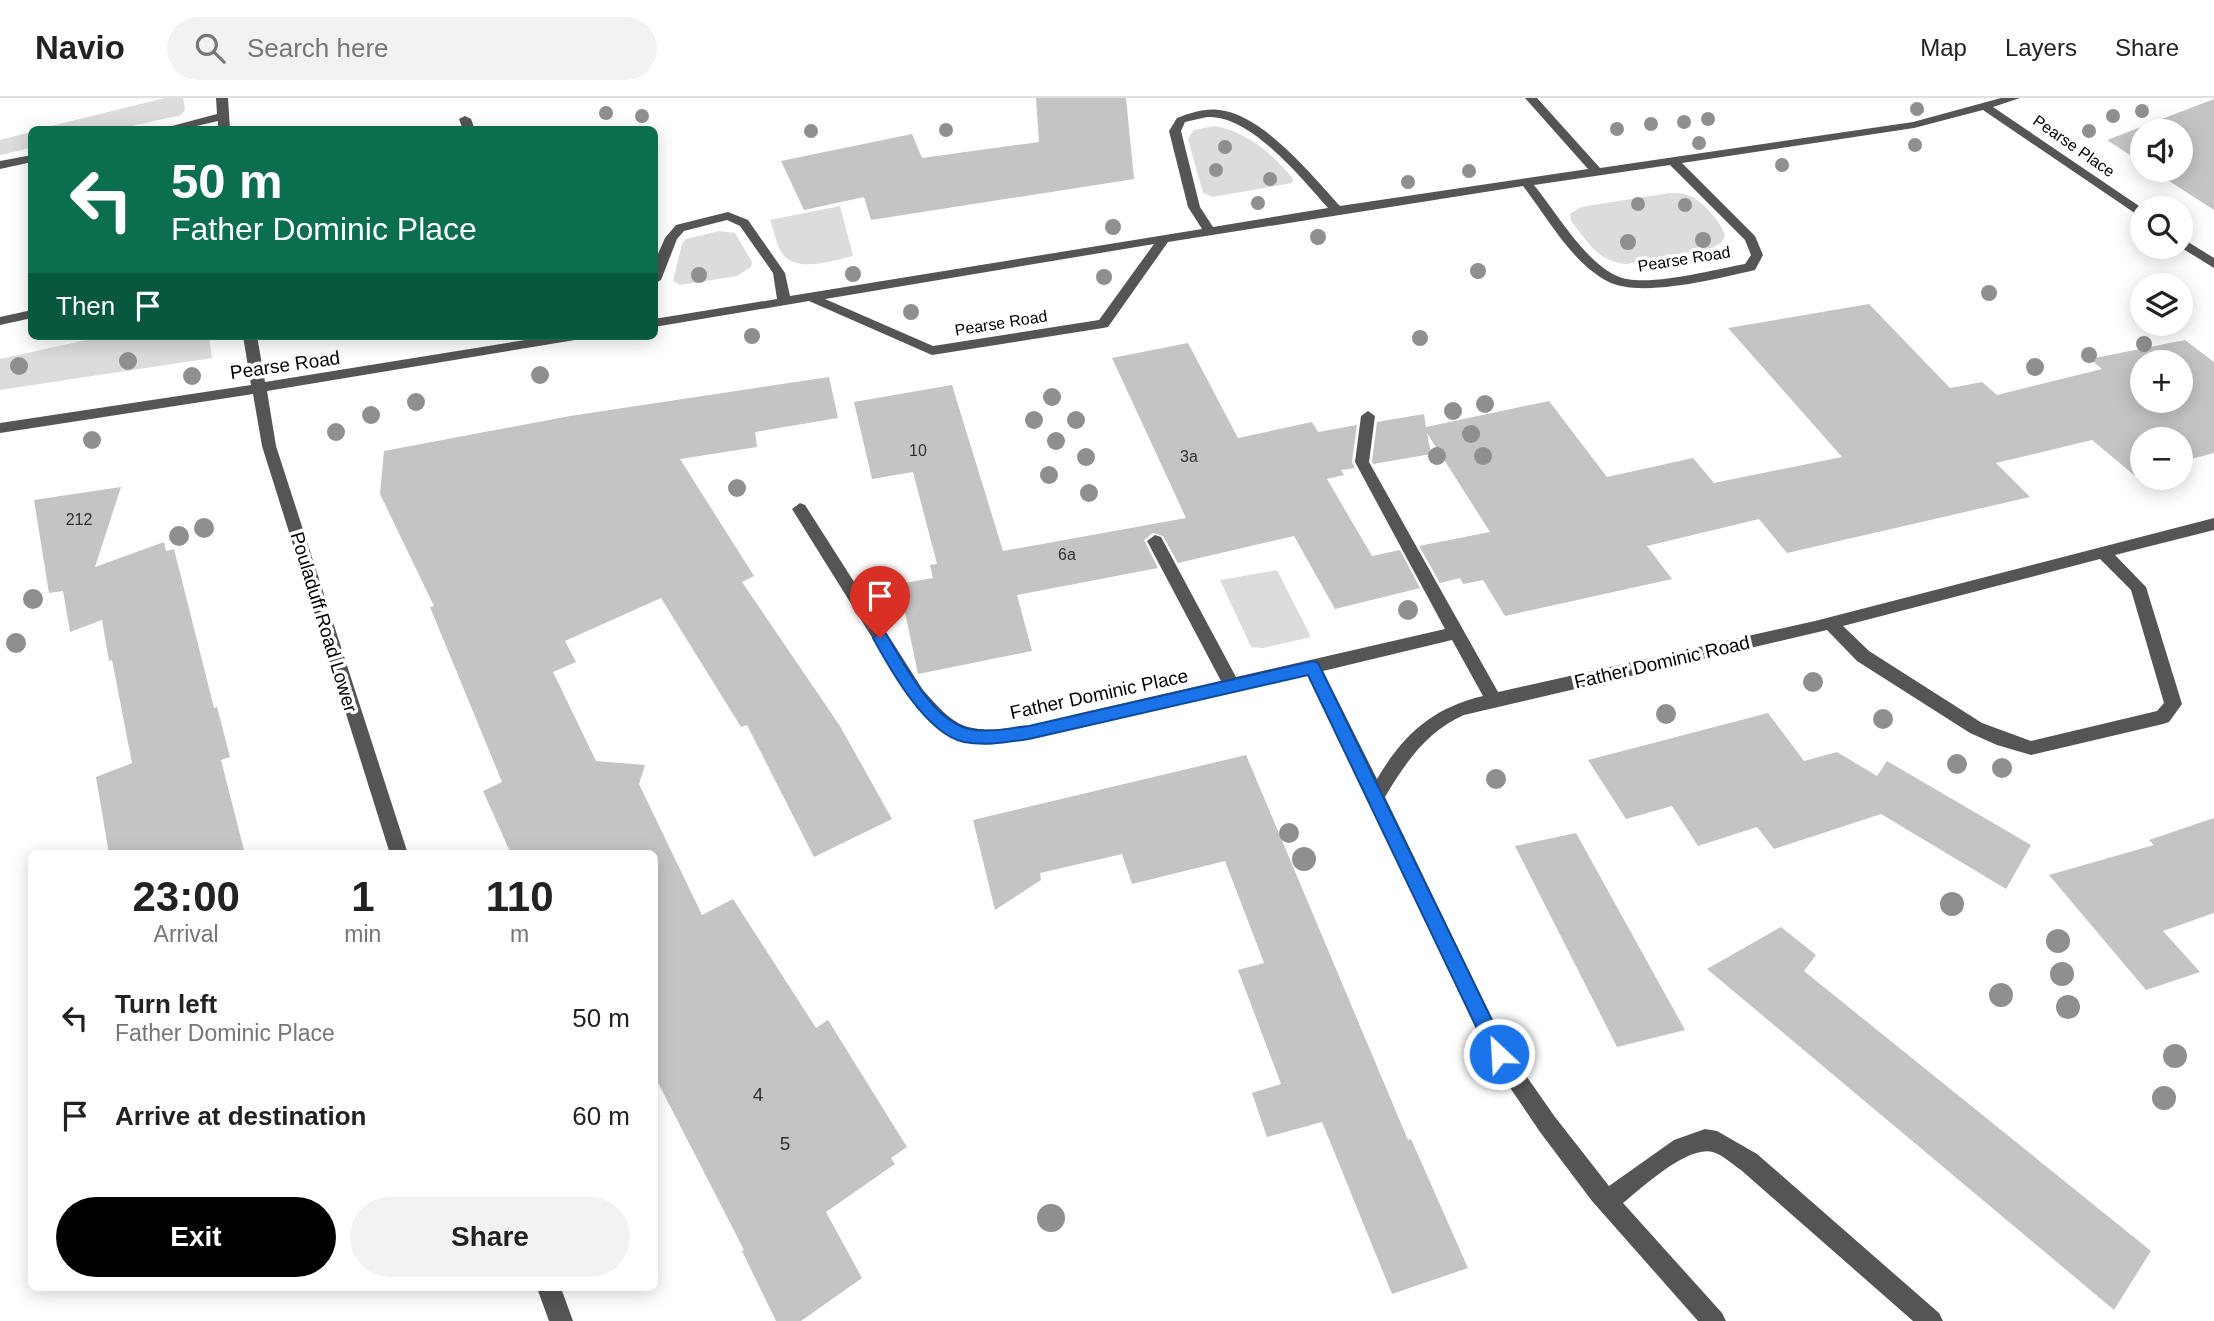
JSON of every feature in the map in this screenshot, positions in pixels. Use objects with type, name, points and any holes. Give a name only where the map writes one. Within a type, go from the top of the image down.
[{"type":"street","points":[[222,98],[223,126]]},
{"type":"street","points":[[1531,98],[1597,172]]},
{"type":"street","name":"Pearse Road","points":[[658,322],[1337,211],[1914,125],[1987,103],[2014,98]]},
{"type":"street","name":"Pearse Place","points":[[1987,103],[2130,205]]},
{"type":"street","points":[[1210,232],[1194,207],[1175,131],[1181,120],[1200,114],[1227,115],[1242,121],[1312,183],[1337,211]]},
{"type":"street","points":[[179,126],[223,116]]},
{"type":"street","points":[[0,165],[28,159]]},
{"type":"street","name":"Pearse Road","points":[[1526,182],[1595,266],[1613,280],[1636,285],[1750,267],[1757,256],[1751,239],[1673,161]]},
{"type":"street","points":[[658,269],[671,238],[680,228],[728,216],[744,223],[779,273],[784,301]]},
{"type":"street","name":"Pearse Road","points":[[812,298],[932,351],[1103,324],[1163,240]]},
{"type":"street","points":[[2193,250],[2214,264]]},
{"type":"street","points":[[0,321],[28,315]]},
{"type":"street","name":"Pouladuff Road Lower","points":[[251,340],[269,446],[398,850]]},
{"type":"street","name":"Pearse Road","points":[[0,428],[550,340]]},
{"type":"street","points":[[1368,416],[1362,462],[1494,700]]},
{"type":"street","name":"Father Dominic Place","points":[[800,509],[917,695],[933,715],[964,735],[990,737],[1029,732],[1313,668]]},
{"type":"street","name":"Father Dominic Road","points":[[1376,796],[1415,737],[1448,714],[1494,700],[1830,623],[2214,524]]},
{"type":"street","points":[[1155,541],[1232,685]]},
{"type":"street","points":[[1830,623],[1863,656],[1976,728],[2031,748],[2163,717],[2173,704],[2138,587],[2103,553]]},
{"type":"street","points":[[1456,633],[1313,668],[1499,1054],[1523,1091],[1608,1200],[1714,1321]]},
{"type":"street","points":[[1608,1200],[1682,1148],[1705,1140],[1722,1144],[1749,1162],[1931,1321]]},
{"type":"street","points":[[550,1291],[561,1321]]},
{"type":"shaded area","points":[[165,98],[183,98],[185,110],[181,115],[132,126],[51,126]]},
{"type":"shaded area","points":[[1215,126],[1238,133],[1258,145],[1285,170],[1293,179],[1292,183],[1213,197],[1203,193],[1188,139],[1194,130]]},
{"type":"shaded area","points":[[28,133],[28,149],[0,155],[0,140]]},
{"type":"shaded area","points":[[1669,193],[1689,196],[1707,209],[1723,231],[1725,236],[1721,243],[1712,248],[1626,264],[1601,255],[1571,221],[1570,214],[1581,207]]},
{"type":"shaded area","points":[[840,206],[853,256],[805,264],[796,263],[782,253],[770,220]]},
{"type":"shaded area","points":[[719,231],[735,233],[752,262],[751,267],[737,276],[680,285],[673,281],[682,244],[686,239]]},
{"type":"shaded area","points":[[86,340],[210,340],[212,358],[0,390],[0,359]]},
{"type":"shaded area","points":[[1277,570],[1311,637],[1263,648],[1251,647],[1220,580]]},
{"type":"building","points":[[1036,98],[1126,98],[1134,179],[871,220],[864,197],[804,210],[781,161],[912,134],[922,158],[1039,142]]},
{"type":"building","points":[[2214,99],[2214,210],[2171,182],[2193,182],[2193,119],[2162,119]]},
{"type":"building","points":[[2130,131],[2130,155],[2107,140]]},
{"type":"building","points":[[1869,304],[1950,388],[1982,382],[1997,395],[2102,369],[2090,359],[2130,351],[2130,413],[2193,413],[2193,350],[2135,350],[2185,340],[2214,362],[2214,453],[2193,459],[2193,427],[2130,427],[2130,472],[2092,440],[1996,463],[2030,497],[1787,553],[1759,519],[1647,546],[1672,579],[1505,616],[1483,580],[1463,584],[1460,578],[1440,583],[1419,546],[1490,532],[1427,433],[1431,454],[1373,464],[1372,461],[1377,422],[1424,414],[1426,427],[1549,401],[1607,477],[1693,458],[1714,483],[1842,457],[1728,328]]},
{"type":"building","points":[[1188,343],[1238,438],[1312,422],[1318,432],[1357,425],[1352,462],[1355,468],[1341,470],[1344,475],[1327,479],[1372,556],[1400,550],[1420,588],[1335,609],[1294,536],[1178,563],[1163,536],[1153,533],[1144,540],[1158,568],[1017,595],[1032,651],[918,674],[899,584],[933,578],[930,565],[937,564],[913,472],[872,479],[854,402],[952,385],[1003,551],[1186,518],[1112,358]]},
{"type":"building","points":[[829,377],[838,418],[755,432],[757,447],[680,459],[754,576],[742,582],[840,726],[892,819],[814,857],[747,725],[741,727],[661,598],[565,641],[576,662],[553,672],[596,761],[645,765],[639,784],[702,915],[733,899],[816,1028],[828,1020],[907,1147],[891,1158],[895,1164],[826,1212],[862,1278],[801,1321],[776,1321],[742,1251],[744,1250],[658,1083],[658,850],[509,850],[483,791],[502,782],[430,607],[434,606],[380,494],[384,451],[570,416]]},
{"type":"building","points":[[121,487],[95,567],[164,542],[166,551],[174,549],[214,708],[217,707],[230,757],[221,760],[244,850],[108,850],[96,777],[132,763],[112,660],[109,661],[102,620],[70,632],[63,591],[49,593],[34,500]]},
{"type":"building","points":[[1768,713],[1804,761],[1837,752],[1877,776],[1887,761],[2031,845],[2006,889],[1881,814],[1774,849],[1757,827],[1698,846],[1672,806],[1626,819],[1588,760]]},
{"type":"building","points":[[1246,755],[1408,1140],[1411,1139],[1468,1268],[1392,1294],[1322,1122],[1267,1137],[1252,1093],[1281,1084],[1238,970],[1264,963],[1225,861],[1132,884],[1122,854],[1040,873],[1041,880],[995,910],[973,820]]},
{"type":"building","points":[[2214,818],[2214,913],[2163,931],[2200,972],[2146,990],[2049,875],[2154,845],[2149,840]]},
{"type":"building","points":[[1576,833],[1685,1030],[1617,1047],[1515,846]]},
{"type":"building","points":[[1781,927],[1816,955],[1804,971],[2151,1251],[2114,1310],[1707,969]]},
{"type":"route","points":[[880,638],[933,715],[964,735],[990,737],[1029,732],[1313,668],[1499,1054]]}]
